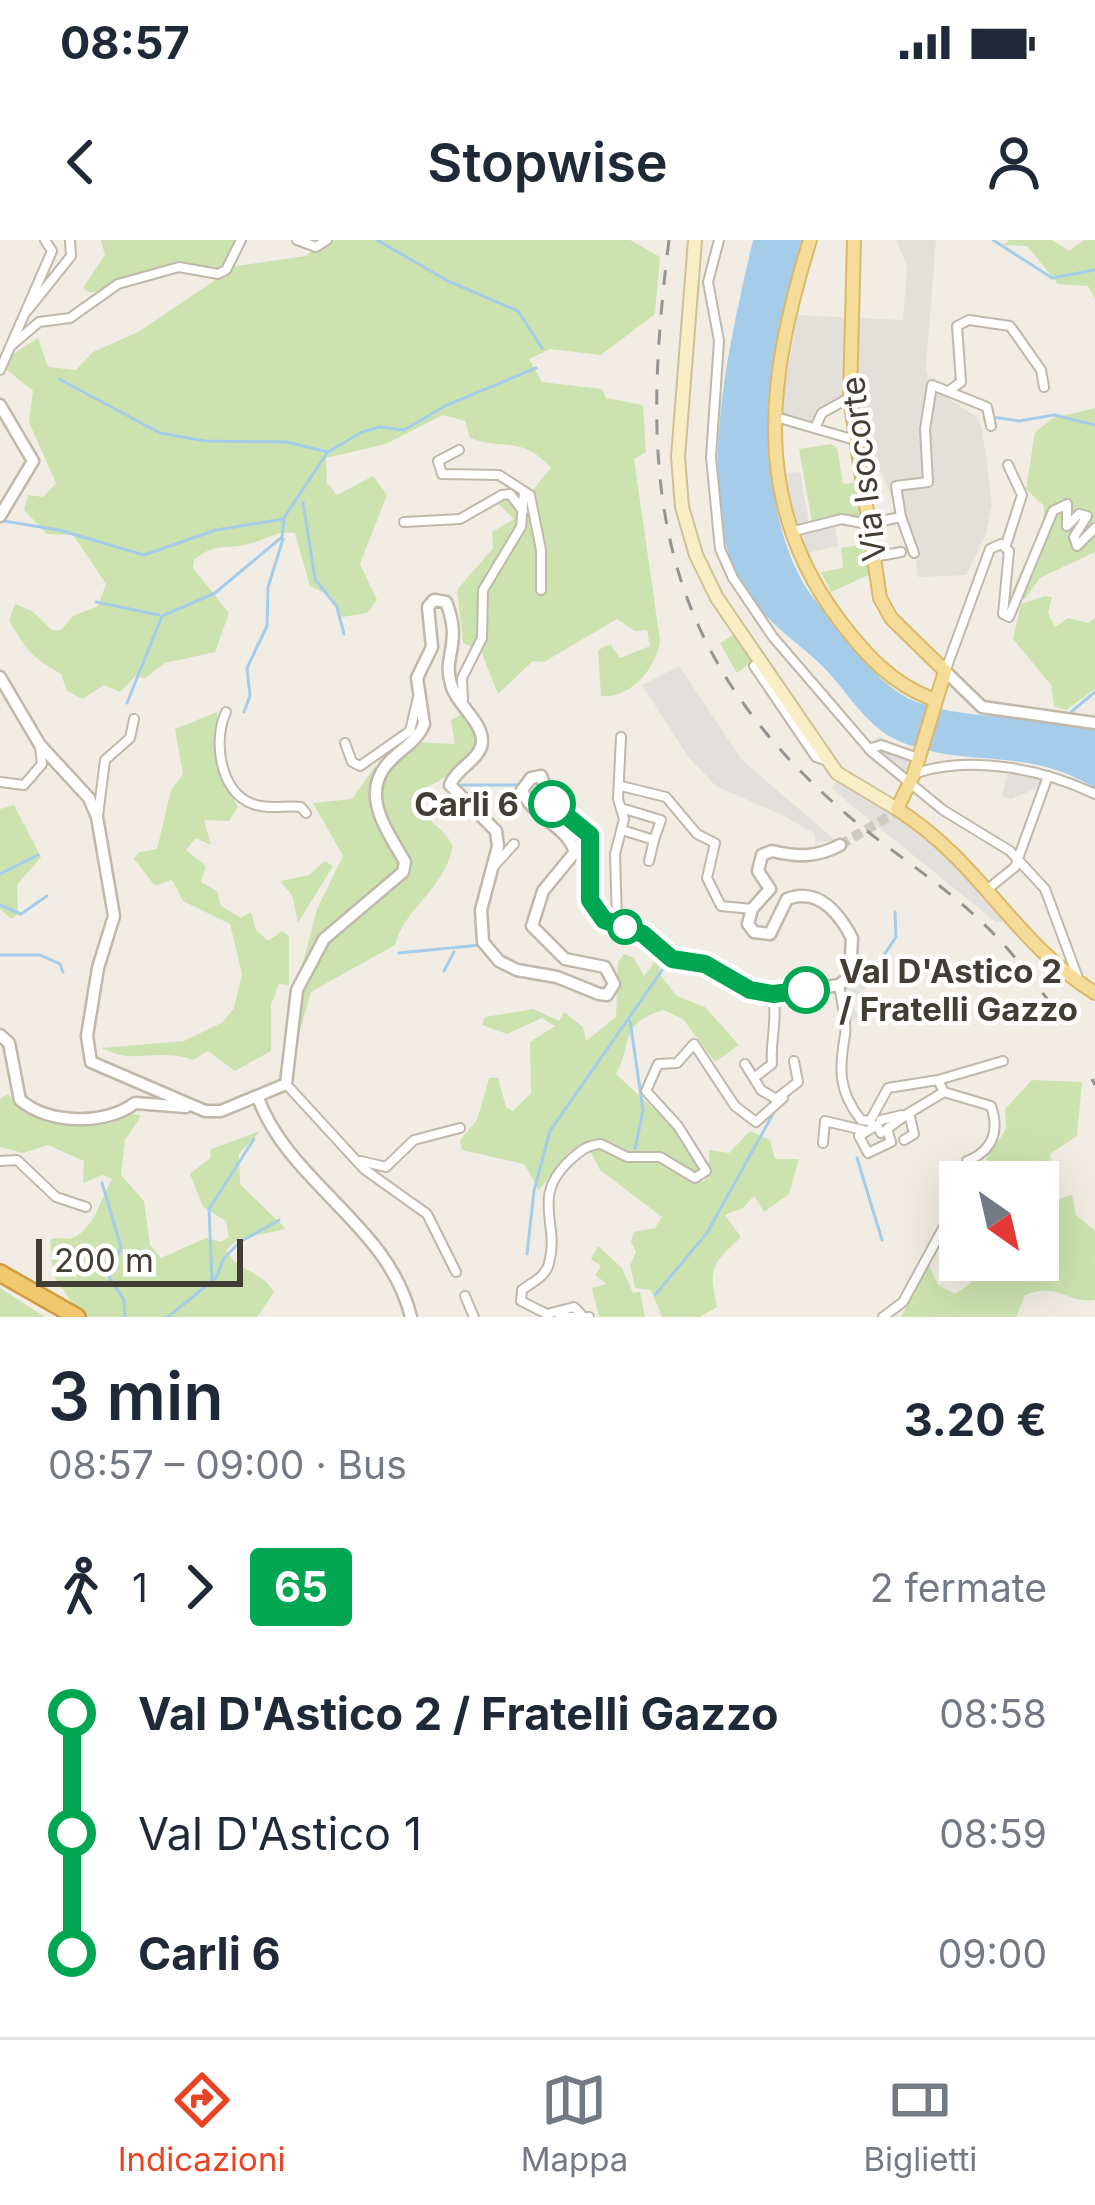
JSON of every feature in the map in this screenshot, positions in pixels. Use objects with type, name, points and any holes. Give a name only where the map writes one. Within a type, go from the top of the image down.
[{"type":"highway","points":[[0,1273],[72,1314]]},
{"type":"main road","points":[[695,240],[678,475],[690,539],[717,598],[843,779],[951,847],[1043,958],[1095,994]]},
{"type":"main road","points":[[810,240],[788,322],[775,417],[774,449],[790,532],[808,578],[865,653],[908,688],[935,697]]},
{"type":"main road","name":"Via Isocorte","points":[[854,240],[850,398],[872,557],[885,610],[945,670]]},
{"type":"main road","points":[[895,811],[911,781],[945,670]]},
{"type":"street","points":[[0,370],[52,251],[45,240]]},
{"type":"street","points":[[26,312],[71,256],[70,240]]},
{"type":"street","points":[[12,345],[39,322],[70,318],[118,284],[178,267],[218,274],[226,270],[242,240]]},
{"type":"street","points":[[297,240],[316,248],[327,240]]},
{"type":"street","points":[[719,240],[708,282],[719,341],[711,458],[720,549],[733,578],[772,637],[870,750],[959,822],[1010,851],[1049,891],[1081,985]]},
{"type":"street","points":[[692,283],[700,285],[711,307]]},
{"type":"street","points":[[949,391],[961,382],[958,326],[969,320],[1010,326],[1041,370],[1044,387]]},
{"type":"street","points":[[914,553],[896,486],[928,482],[925,429],[932,385],[987,407],[991,426]]},
{"type":"street","points":[[815,428],[822,413],[850,398]]},
{"type":"street","points":[[0,405],[33,461],[2,508]]},
{"type":"street","points":[[775,417],[855,440]]},
{"type":"street","points":[[459,450],[438,461],[442,474],[499,475],[530,495],[539,537],[541,590]]},
{"type":"street","points":[[1008,465],[1022,495],[1006,545],[1010,561],[1003,614],[1009,617],[1053,511],[1067,504],[1067,526],[1079,514],[1087,516],[1074,537],[1077,546],[1095,528]]},
{"type":"street","points":[[467,713],[462,678],[482,638],[483,590],[515,539],[524,512],[524,492]]},
{"type":"street","points":[[404,521],[460,519],[510,494],[524,512]]},
{"type":"street","points":[[790,532],[842,519],[867,524],[901,518]]},
{"type":"street","points":[[1006,545],[990,549],[945,670],[982,707],[1095,723]]},
{"type":"street","points":[[872,557],[901,552]]},
{"type":"street","points":[[456,1272],[428,1214],[349,1154],[286,1084],[297,990],[324,939],[403,872],[405,862],[377,814],[375,791],[388,762],[420,733],[418,678],[434,633],[429,604],[440,599],[457,640],[451,687],[482,735],[481,748],[450,785],[496,831],[494,866],[479,925],[483,943],[499,961],[607,995],[614,984],[610,971],[565,958],[532,926],[543,891],[572,862],[575,848],[526,801],[525,783],[541,776],[559,812],[590,835],[590,900],[596,913],[643,934],[672,959],[705,964],[750,990],[773,994],[844,984]]},
{"type":"street","points":[[754,666],[816,757],[829,761]]},
{"type":"street","points":[[0,677],[40,746],[89,798],[97,817],[114,916],[98,968],[87,1050],[99,1069],[189,1106]]},
{"type":"street","points":[[345,743],[352,763],[360,766],[410,731],[419,693]]},
{"type":"street","points":[[226,712],[219,726],[221,758],[234,790],[253,804],[302,807],[306,813]]},
{"type":"street","points":[[97,817],[105,760],[130,738],[134,718]]},
{"type":"street","points":[[617,923],[621,737]]},
{"type":"street","points":[[870,750],[881,745],[920,753]]},
{"type":"street","points":[[0,782],[15,788],[24,785],[42,764],[40,746]]},
{"type":"street","points":[[911,781],[963,764],[1048,776],[1095,794]]},
{"type":"street","points":[[989,888],[1016,862],[1048,776]]},
{"type":"street","points":[[621,786],[666,797],[697,834],[715,843],[706,878],[721,906],[752,909]]},
{"type":"street","points":[[621,808],[661,820],[649,861]]},
{"type":"street","points":[[622,830],[654,840]]},
{"type":"street","points":[[494,866],[514,844]]},
{"type":"street","points":[[840,845],[822,854],[793,857],[772,851],[762,855],[758,871],[770,889],[752,909],[748,924],[762,935],[776,930],[787,899],[800,894],[832,909],[855,948],[844,984],[846,1030],[839,1059],[842,1090],[860,1120],[870,1121],[879,1096],[894,1085],[938,1080],[1003,1061]]},
{"type":"street","points":[[754,1078],[772,1064],[770,1047],[778,1031],[773,994]]},
{"type":"street","points":[[0,1035],[8,1039],[20,1100],[45,1114],[102,1120],[116,1118],[135,1103],[221,1111],[286,1084]]},
{"type":"street","points":[[585,1315],[574,1307],[548,1313],[526,1306],[520,1295],[550,1262],[548,1190],[559,1172],[581,1150],[601,1144],[627,1157],[660,1157],[695,1178],[706,1171],[678,1126],[646,1091],[651,1072],[658,1064],[677,1063],[694,1044],[735,1106],[756,1121],[800,1077],[794,1061]]},
{"type":"street","points":[[746,1064],[767,1097],[783,1098]]},
{"type":"street","points":[[938,1080],[944,1092]]},
{"type":"street","points":[[881,1132],[878,1125],[859,1136],[868,1153],[891,1142],[887,1129],[944,1092],[983,1101],[993,1110],[993,1138],[982,1156],[968,1161]]},
{"type":"street","points":[[258,1098],[275,1136],[384,1253],[411,1317]]},
{"type":"street","points":[[823,1143],[825,1121],[860,1131],[875,1121],[873,1109]]},
{"type":"street","points":[[881,1120],[909,1113]]},
{"type":"street","points":[[904,1140],[914,1134],[909,1113]]},
{"type":"street","points":[[349,1154],[386,1167],[414,1139],[460,1128]]},
{"type":"street","points":[[0,1161],[17,1160],[56,1197],[86,1207]]},
{"type":"street","points":[[883,1317],[903,1301],[939,1235]]},
{"type":"street","points":[[465,1296],[474,1317]]},
{"type":"street","points":[[560,1317],[585,1315]]},
{"type":"shaded area","points":[[896,240],[936,240],[926,366],[930,387],[974,415],[982,428],[992,504],[986,534],[966,575],[918,577],[915,553],[874,455],[859,456],[846,395],[813,421],[780,413],[798,315],[903,320],[907,266]]},
{"type":"shaded area","points":[[800,472],[809,523],[794,526],[785,474]]},
{"type":"shaded area","points":[[835,524],[838,546],[806,553],[803,532]]},
{"type":"shaded area","points":[[679,666],[742,760],[836,841],[815,843],[815,834],[784,816],[716,786],[689,758],[642,685]]},
{"type":"shaded area","points":[[878,736],[914,753],[904,786],[867,757]]},
{"type":"shaded area","points":[[1008,771],[1044,778],[1040,787],[1011,799],[1002,796]]},
{"type":"shaded area","points":[[836,782],[900,816],[946,850],[1006,920],[996,922],[850,804],[832,788]]},
{"type":"shaded area","points":[[855,974],[872,976],[874,983],[862,990],[856,987],[861,993],[850,1002],[859,1017],[849,1023],[844,985],[852,981],[856,986]]},
{"type":"green space","points":[[101,240],[237,240],[219,271],[168,271],[90,293],[83,288],[105,255]]},
{"type":"green space","points":[[323,240],[630,240],[660,257],[655,314],[601,355],[550,349],[529,359],[542,382],[602,389],[606,398],[643,405],[646,452],[634,459],[660,640],[648,671],[631,687],[601,696],[598,650],[610,644],[620,658],[650,646],[647,630],[635,631],[617,619],[544,662],[533,661],[498,694],[481,651],[463,643],[457,590],[493,548],[492,532],[514,519],[495,501],[507,497],[528,514],[531,492],[551,468],[521,447],[470,438],[465,421],[443,415],[386,444],[326,458],[327,483],[337,495],[373,476],[387,495],[360,564],[377,600],[367,613],[342,617],[331,596],[310,586],[295,533],[282,533],[215,549],[194,560],[193,568],[229,613],[215,652],[165,663],[144,679],[137,675],[120,692],[104,685],[82,699],[67,691],[61,674],[20,639],[9,620],[15,604],[32,611],[52,630],[61,630],[73,616],[98,606],[106,584],[73,535],[47,534],[24,510],[28,495],[43,497],[56,483],[29,422],[33,391],[7,370],[12,355],[38,338],[48,367],[76,370],[93,352],[138,332],[236,266],[306,256]]},
{"type":"green space","points":[[1009,240],[1052,240],[1069,251],[1084,240],[1095,240],[1095,299],[1088,286],[1058,284],[1027,246],[1003,245]]},
{"type":"green space","points":[[1095,408],[1095,552],[1040,578],[1025,599],[1011,594],[1043,523],[1044,506],[1026,489],[1035,432],[1053,418]]},
{"type":"green space","points":[[831,444],[837,448],[843,484],[857,482],[863,518],[812,522],[799,449]]},
{"type":"green space","points":[[865,544],[871,574],[831,592],[821,572],[843,568],[841,548]]},
{"type":"green space","points":[[1052,597],[1048,613],[1055,627],[1068,618],[1088,623],[1095,618],[1095,689],[1066,710],[1054,706],[1051,685],[1013,639],[1021,604]]},
{"type":"green space","points":[[736,633],[754,660],[737,673],[720,643]]},
{"type":"green space","points":[[217,712],[217,767],[238,807],[229,821],[204,820],[211,845],[196,838],[186,850],[206,866],[201,882],[217,891],[221,906],[241,918],[251,912],[256,930],[268,941],[282,931],[289,936],[289,985],[279,984],[271,1005],[271,1051],[235,1071],[208,1051],[193,1060],[125,1056],[101,1048],[184,1041],[223,1022],[234,1008],[242,974],[230,924],[183,901],[172,880],[155,886],[134,859],[139,852],[157,849],[171,790],[183,774],[175,729]]},
{"type":"green space","points":[[463,714],[479,741],[475,750],[456,770],[425,788],[417,803],[453,846],[448,862],[407,919],[395,945],[311,992],[294,1051],[297,999],[328,944],[412,868],[381,807],[383,778],[417,742],[455,744],[451,720]]},
{"type":"green space","points":[[376,765],[372,808],[397,856],[399,871],[337,921],[299,978],[317,909],[343,856],[313,803],[352,799]]},
{"type":"green space","points":[[14,805],[41,857],[17,885],[18,914],[11,919],[0,909],[0,809]]},
{"type":"green space","points":[[325,861],[333,866],[298,923],[292,895],[280,881],[309,875]]},
{"type":"green space","points":[[624,954],[634,958],[644,976],[658,957],[661,976],[677,996],[705,1007],[739,1045],[715,1062],[683,1019],[663,1010],[633,1028],[616,1074],[678,1131],[701,1170],[692,1172],[663,1154],[627,1154],[593,1139],[569,1152],[539,1190],[524,1164],[462,1150],[460,1140],[477,1120],[489,1078],[498,1078],[506,1107],[513,1111],[531,1093],[530,1042],[555,1026],[542,1018],[507,1034],[482,1025],[485,1017],[533,1009],[559,1021],[564,1012],[583,1027],[586,1041],[616,1017],[618,962]]},
{"type":"green space","points":[[1032,1080],[1082,1082],[1077,1136],[1050,1154],[1051,1161],[987,1161],[1006,1129],[1005,1109]]},
{"type":"green space","points":[[8,1094],[27,1111],[66,1124],[106,1124],[131,1114],[141,1116],[125,1140],[121,1175],[144,1201],[150,1245],[161,1258],[206,1238],[221,1242],[229,1237],[226,1221],[203,1207],[190,1174],[210,1158],[211,1149],[260,1131],[239,1154],[240,1184],[286,1229],[239,1239],[226,1250],[274,1292],[257,1317],[82,1317],[53,1275],[50,1240],[73,1238],[84,1231],[112,1179],[103,1175],[83,1183],[84,1161],[48,1145],[23,1153],[0,1147],[0,1099]]},
{"type":"green space","points":[[750,1131],[770,1140],[775,1159],[799,1159],[789,1194],[764,1212],[754,1196],[743,1208],[725,1215],[741,1237],[715,1267],[717,1307],[700,1317],[662,1317],[651,1290],[635,1288],[630,1265],[636,1252],[631,1242],[634,1232],[655,1228],[662,1217],[600,1170],[590,1151],[595,1147],[629,1160],[659,1161],[703,1182],[709,1175],[709,1150],[729,1153]]},
{"type":"green space","points":[[1072,1195],[1076,1215],[1095,1231],[1095,1300],[1046,1291],[1025,1295],[1016,1317],[901,1317],[929,1265],[938,1285],[955,1294],[971,1283],[1059,1281],[1059,1199]]},
{"type":"green space","points":[[598,1246],[622,1268],[633,1293],[640,1292],[645,1317],[599,1317],[592,1288],[607,1284],[595,1275],[601,1266],[591,1259]]},
{"type":"green space","points":[[0,1288],[45,1317],[0,1317]]},
{"type":"water","points":[[753,240],[806,240],[778,364],[771,450],[783,534],[807,588],[873,671],[914,701],[958,712],[1095,729],[1095,788],[1047,767],[934,752],[896,740],[874,724],[750,597],[731,561],[717,472],[726,373]]},
{"type":"waterway","points":[[377,240],[448,281],[518,311],[542,348]]},
{"type":"waterway","points":[[993,240],[1052,278],[1095,270]]},
{"type":"waterway","points":[[59,379],[160,433],[205,441],[286,442],[328,452],[362,432],[380,427],[404,430],[445,406],[536,368]]},
{"type":"waterway","points":[[992,417],[1019,421],[1054,415],[1095,425]]},
{"type":"waterway","points":[[4,521],[59,530],[144,555],[216,530],[283,519],[327,453]]},
{"type":"waterway","points":[[303,502],[315,579],[337,607],[344,634]]},
{"type":"waterway","points":[[127,703],[162,616],[215,593],[282,537],[284,521]]},
{"type":"waterway","points":[[244,712],[250,696],[247,668],[267,626],[268,587],[283,539]]},
{"type":"waterway","points":[[96,602],[159,615]]},
{"type":"waterway","points":[[1071,712],[1095,692]]},
{"type":"waterway","points":[[456,785],[518,785]]},
{"type":"waterway","points":[[0,874],[38,855]]},
{"type":"waterway","points":[[0,905],[21,914],[47,896]]},
{"type":"waterway","points":[[870,976],[896,937],[895,912]]},
{"type":"waterway","points":[[399,953],[480,945]]},
{"type":"waterway","points":[[444,971],[454,952]]},
{"type":"waterway","points":[[0,955],[40,955],[60,964],[63,972]]},
{"type":"waterway","points":[[527,1254],[534,1191],[550,1131],[665,966]]},
{"type":"waterway","points":[[630,1021],[643,1110],[635,1149]]},
{"type":"waterway","points":[[655,1295],[707,1233],[773,1114]]},
{"type":"waterway","points":[[212,1283],[209,1209],[254,1139]]},
{"type":"waterway","points":[[857,1158],[882,1240]]},
{"type":"waterway","points":[[102,1183],[121,1247],[109,1277],[124,1300],[125,1317]]},
{"type":"waterway","points":[[168,1317],[216,1278],[224,1258],[240,1242],[279,1220]]},
{"type":"tunnel","points":[[840,845],[893,814]]},
{"type":"railway","points":[[669,240],[657,404],[660,478],[672,548],[694,615],[727,680],[774,743],[852,819],[984,925],[1060,1017]]},
{"type":"railway","points":[[1092,1079],[1095,1085]]},
{"type":"bus line","name":"65","points":[[552,804],[590,835],[590,900],[604,920],[643,934],[672,959],[705,964],[750,990],[773,994],[806,990]]},
{"type":"place","name":"Carli 6","points":[[552,804]]},
{"type":"place","name":"Val D'Astico 2 / Fratelli Gazzo","points":[[806,990]]}]
